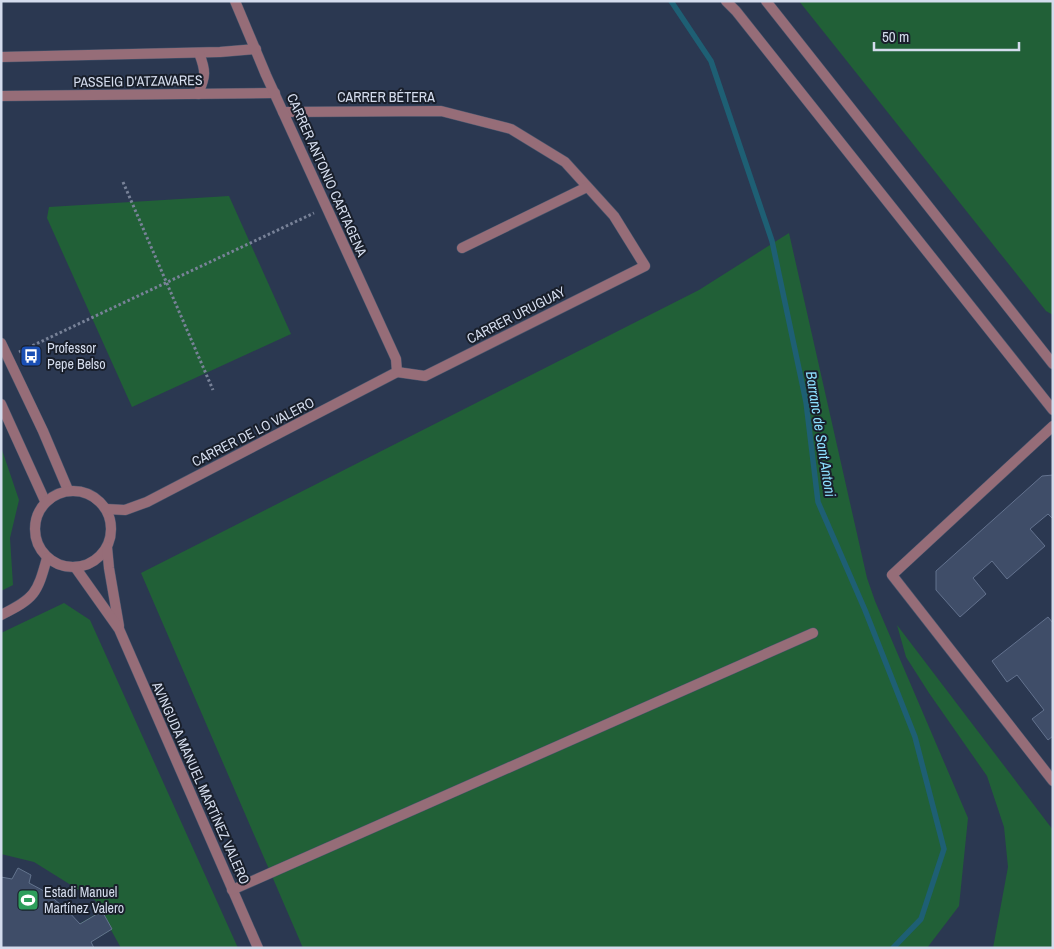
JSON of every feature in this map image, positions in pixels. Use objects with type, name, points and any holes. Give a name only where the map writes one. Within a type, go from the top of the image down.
[{"type":"street","name":"CARRER ANTONIO CARTAGENA","points":[[235,1],[283,112],[396,359],[397,372]]},
{"type":"street","points":[[726,1],[736,11],[1053,410]]},
{"type":"street","points":[[766,1],[1052,364]]},
{"type":"street","name":"PASSEIG D'ATZAVARES","points":[[1,57],[256,49]]},
{"type":"street","points":[[198,94],[205,79],[204,66],[199,52]]},
{"type":"street","name":"PASSEIG D'ATZAVARES","points":[[1,96],[275,93]]},
{"type":"street","name":"CARRER BÉTERA","points":[[283,112],[441,111],[511,129],[565,162],[614,216],[645,266]]},
{"type":"street","points":[[462,248],[587,187]]},
{"type":"street","name":"CARRER URUGUAY","points":[[397,372],[425,376],[645,266]]},
{"type":"street","points":[[1,343],[43,431],[68,490]]},
{"type":"street","name":"CARRER DE LO VALERO","points":[[106,509],[125,510],[147,502],[397,372]]},
{"type":"street","points":[[1,404],[6,426],[45,501]]},
{"type":"street","points":[[1053,426],[892,574],[1053,782]]},
{"type":"street","points":[[68,490],[85,492],[97,498],[109,515],[111,537],[107,547],[95,561],[75,568],[61,566],[47,558],[41,552],[35,538],[35,519],[45,501],[56,493],[68,490]]},
{"type":"street","name":"AVINGUDA MANUEL MARTÍNEZ VALERO","points":[[107,547],[119,629]]},
{"type":"street","points":[[1,615],[25,603],[36,592],[47,558]]},
{"type":"street","name":"AVINGUDA MANUEL MARTÍNEZ VALERO","points":[[75,568],[119,629],[258,948]]},
{"type":"street","points":[[232,890],[813,633]]},
{"type":"path","points":[[123,182],[213,390]]},
{"type":"path","points":[[8,357],[326,207]]},
{"type":"green space","points":[[799,1],[1053,1],[1053,315],[1046,311]]},
{"type":"green space","points":[[229,196],[291,334],[132,407],[47,218],[49,207]]},
{"type":"green space","points":[[789,233],[867,578],[875,601],[968,818],[959,906],[927,948],[303,948],[141,573],[699,290]]},
{"type":"green space","points":[[1,447],[19,500],[10,538],[13,585],[1,591]]},
{"type":"green space","points":[[64,603],[90,620],[238,948],[121,948],[111,930],[91,942],[94,948],[1,948],[1,877],[12,879],[18,868],[31,875],[29,883],[56,901],[79,924],[101,911],[95,900],[34,862],[1,854],[1,633]]},
{"type":"green space","points":[[897,625],[1053,830],[1053,948],[993,948],[1008,867],[1004,827],[987,776],[906,657]]},
{"type":"building","points":[[1053,475],[1053,519],[1048,514],[1030,529],[1045,546],[1007,579],[992,561],[973,578],[986,594],[960,617],[936,590],[936,571],[1042,476]]},
{"type":"building","points":[[1048,617],[1053,623],[1053,736],[1048,740],[1032,719],[1044,710],[1017,675],[1007,682],[992,661]]},
{"type":"building","name":"Estadi Manuel Martínez Valero","points":[[18,868],[31,875],[29,883],[44,891],[66,909],[80,924],[102,911],[112,929],[91,942],[94,948],[1,948],[1,877],[12,879]]},
{"type":"waterway","name":"Barranc de Sant Antoni","points":[[671,1],[711,61],[772,241],[806,402],[818,502],[865,610],[915,737],[944,849],[921,919],[893,948]]},
{"type":"place","name":"Professor Pepe Belso","points":[[31,356]]},
{"type":"place","name":"Estadi Manuel Martínez Valero","points":[[28,900]]}]
